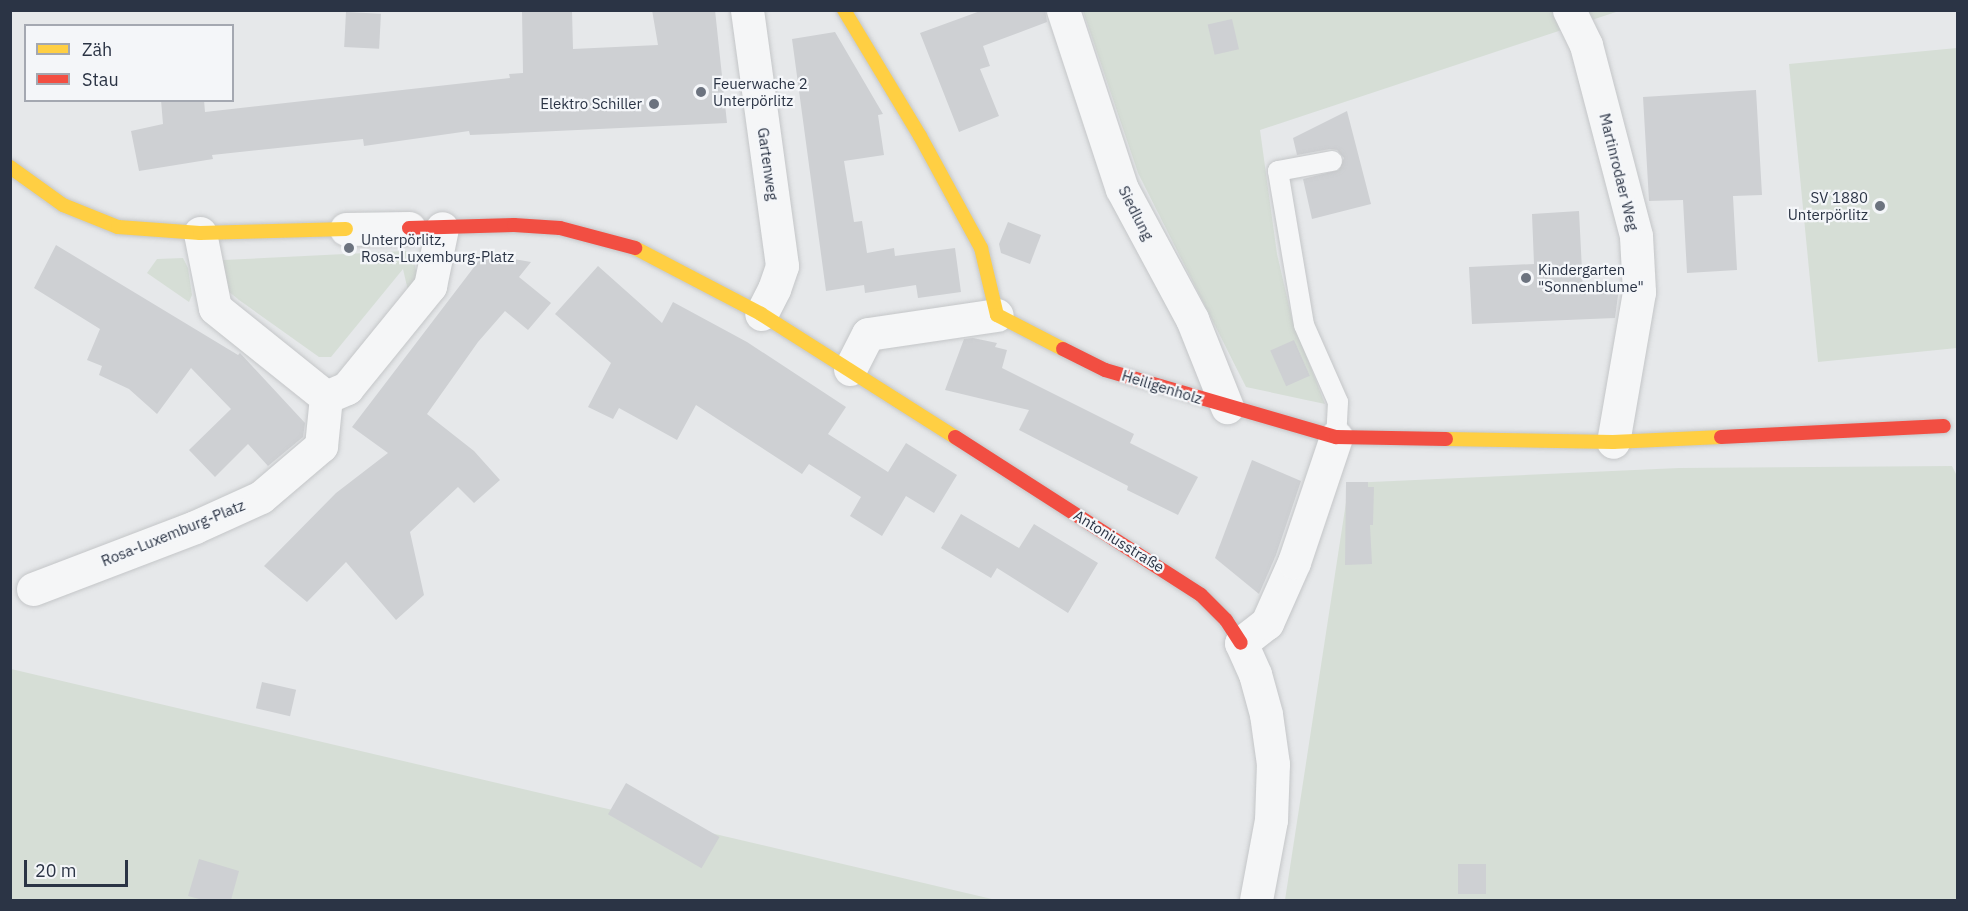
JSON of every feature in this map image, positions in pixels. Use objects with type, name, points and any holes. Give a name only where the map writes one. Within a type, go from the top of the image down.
[{"type":"street","name":"Gartenweg","points":[[747,10],[782,266],[774,289],[761,314]]},
{"type":"street","points":[[844,10],[920,136],[981,248],[997,315],[868,334],[850,369]]},
{"type":"street","name":"Siedlung","points":[[1063,10],[1122,189],[1192,319],[1227,407]]},
{"type":"street","name":"Martinrodaer Weg","points":[[1569,10],[1586,45],[1636,236],[1638,292],[1614,442]]},
{"type":"street","points":[[10,166],[63,205],[118,227],[200,233],[514,225],[560,228],[632,246],[761,314]]},
{"type":"street","points":[[200,233],[215,308],[326,397],[347,388],[430,286],[442,228]]},
{"type":"street","name":"Antoniusstraße","points":[[761,314],[1164,569],[1201,595],[1226,620],[1241,643],[1255,674],[1266,714],[1273,764],[1271,820],[1256,900]]},
{"type":"street","name":"Heiligenholz","points":[[997,315],[1106,370],[1336,437]]},
{"type":"street","name":"Rosa-Luxemburg-Platz","points":[[33,589],[195,527],[261,497],[321,446],[326,397]]},
{"type":"street","points":[[1241,643],[1267,623],[1294,562],[1336,437],[1614,442],[1944,426]]},
{"type":"lane","points":[[1332,161],[1278,171],[1305,325],[1338,402],[1336,437]]},
{"type":"shaded area","points":[[1083,11],[1619,11],[1260,130],[1277,254],[1292,319],[1325,404],[1246,387],[1138,173]]},
{"type":"shaded area","name":"SV 1880 Unterpörlitz","points":[[1957,48],[1957,348],[1818,362],[1789,64]]},
{"type":"shaded area","points":[[406,251],[414,260],[418,281],[409,295],[403,269],[331,357],[319,357],[239,300],[222,286],[219,268],[223,260]]},
{"type":"shaded area","points":[[183,258],[188,268],[192,295],[189,302],[147,273],[157,259]]},
{"type":"shaded area","points":[[1952,466],[1958,478],[1957,900],[1285,900],[1349,483],[1679,468]]},
{"type":"shaded area","points":[[11,669],[996,900],[11,900]]},
{"type":"building","points":[[522,10],[572,10],[573,49],[658,45],[652,10],[715,10],[727,123],[470,135],[469,131],[364,146],[363,139],[212,155],[213,159],[139,171],[131,131],[163,124],[161,102],[204,102],[205,112],[510,78],[509,74],[523,73]]},
{"type":"building","points":[[983,10],[1045,10],[1047,22],[983,46],[990,66],[980,69],[999,116],[959,132],[920,33]]},
{"type":"building","points":[[346,12],[381,14],[379,49],[344,47]]},
{"type":"building","points":[[1232,19],[1239,49],[1215,55],[1208,25]]},
{"type":"building","points":[[835,32],[883,114],[878,115],[884,155],[844,161],[854,222],[862,221],[867,253],[894,248],[895,256],[955,248],[961,292],[918,298],[916,285],[865,293],[864,285],[826,291],[792,39]]},
{"type":"building","points":[[1756,90],[1762,195],[1733,196],[1737,270],[1687,273],[1683,200],[1649,201],[1643,97]]},
{"type":"building","points":[[1347,111],[1371,204],[1312,219],[1303,179],[1339,170],[1344,158],[1337,150],[1330,149],[1297,155],[1293,138]]},
{"type":"building","name":"Kindergarten \"Sonnenblume\"","points":[[1579,211],[1583,290],[1619,288],[1615,318],[1472,324],[1469,267],[1534,264],[1532,214]]},
{"type":"building","points":[[1008,222],[1041,235],[1030,264],[1001,253],[999,244]]},
{"type":"building","points":[[56,245],[238,355],[240,353],[305,423],[303,437],[268,466],[248,444],[215,477],[189,450],[231,409],[191,368],[157,414],[129,389],[99,375],[102,366],[87,360],[100,329],[34,288]]},
{"type":"building","points":[[484,254],[531,262],[519,277],[551,303],[528,330],[505,311],[478,342],[427,414],[474,451],[500,480],[474,503],[458,487],[410,532],[424,595],[396,620],[346,562],[307,602],[264,566],[336,493],[388,453],[352,427]]},
{"type":"building","points":[[598,266],[662,323],[673,302],[747,342],[846,407],[828,434],[888,472],[906,443],[957,475],[934,513],[906,496],[882,536],[850,516],[861,497],[809,464],[802,474],[696,405],[677,440],[619,408],[613,419],[588,407],[611,363],[555,314]]},
{"type":"building","points":[[973,338],[997,343],[995,347],[1007,350],[1002,368],[1134,434],[1130,443],[1198,477],[1178,515],[1127,490],[1128,486],[1019,430],[1029,410],[945,390],[964,339]]},
{"type":"building","points":[[1294,340],[1310,376],[1286,386],[1270,351]]},
{"type":"building","points":[[1252,460],[1301,481],[1276,555],[1259,594],[1215,558]]},
{"type":"building","points":[[1346,482],[1368,482],[1368,487],[1374,487],[1373,525],[1370,525],[1372,564],[1345,565]]},
{"type":"building","points":[[961,514],[1019,548],[1034,524],[1098,563],[1068,613],[997,568],[991,578],[941,548]]},
{"type":"building","points":[[262,682],[296,690],[290,716],[256,708]]},
{"type":"building","points":[[626,783],[720,837],[702,868],[608,814]]},
{"type":"building","points":[[199,859],[239,871],[231,900],[203,900],[188,896]]},
{"type":"building","points":[[1458,864],[1486,864],[1486,894],[1458,894]]},
{"type":"traffic: slow","points":[[844,10],[920,136],[981,248],[997,315],[1063,349]]},
{"type":"traffic: slow","points":[[10,167],[63,205],[118,227],[200,233],[346,229]]},
{"type":"traffic: slow","points":[[635,248],[761,314],[955,437]]},
{"type":"traffic: slow","points":[[1446,439],[1613,442],[1721,437]]},
{"type":"traffic: jam","points":[[409,228],[514,225],[560,228],[635,248]]},
{"type":"traffic: jam","points":[[1063,349],[1105,370],[1336,437],[1446,439]]},
{"type":"traffic: jam","points":[[1721,437],[1944,426]]},
{"type":"traffic: jam","points":[[955,437],[1201,595],[1226,620],[1241,643]]},
{"type":"place","name":"Feuerwache 2 Unterpörlitz","points":[[701,92]]},
{"type":"place","name":"Elektro Schiller","points":[[654,104]]},
{"type":"place","name":"SV 1880 Unterpörlitz","points":[[1880,206]]},
{"type":"place","name":"Unterpörlitz, Rosa-Luxemburg-Platz","points":[[349,248]]},
{"type":"place","name":"Kindergarten \"Sonnenblume\"","points":[[1526,278]]}]
